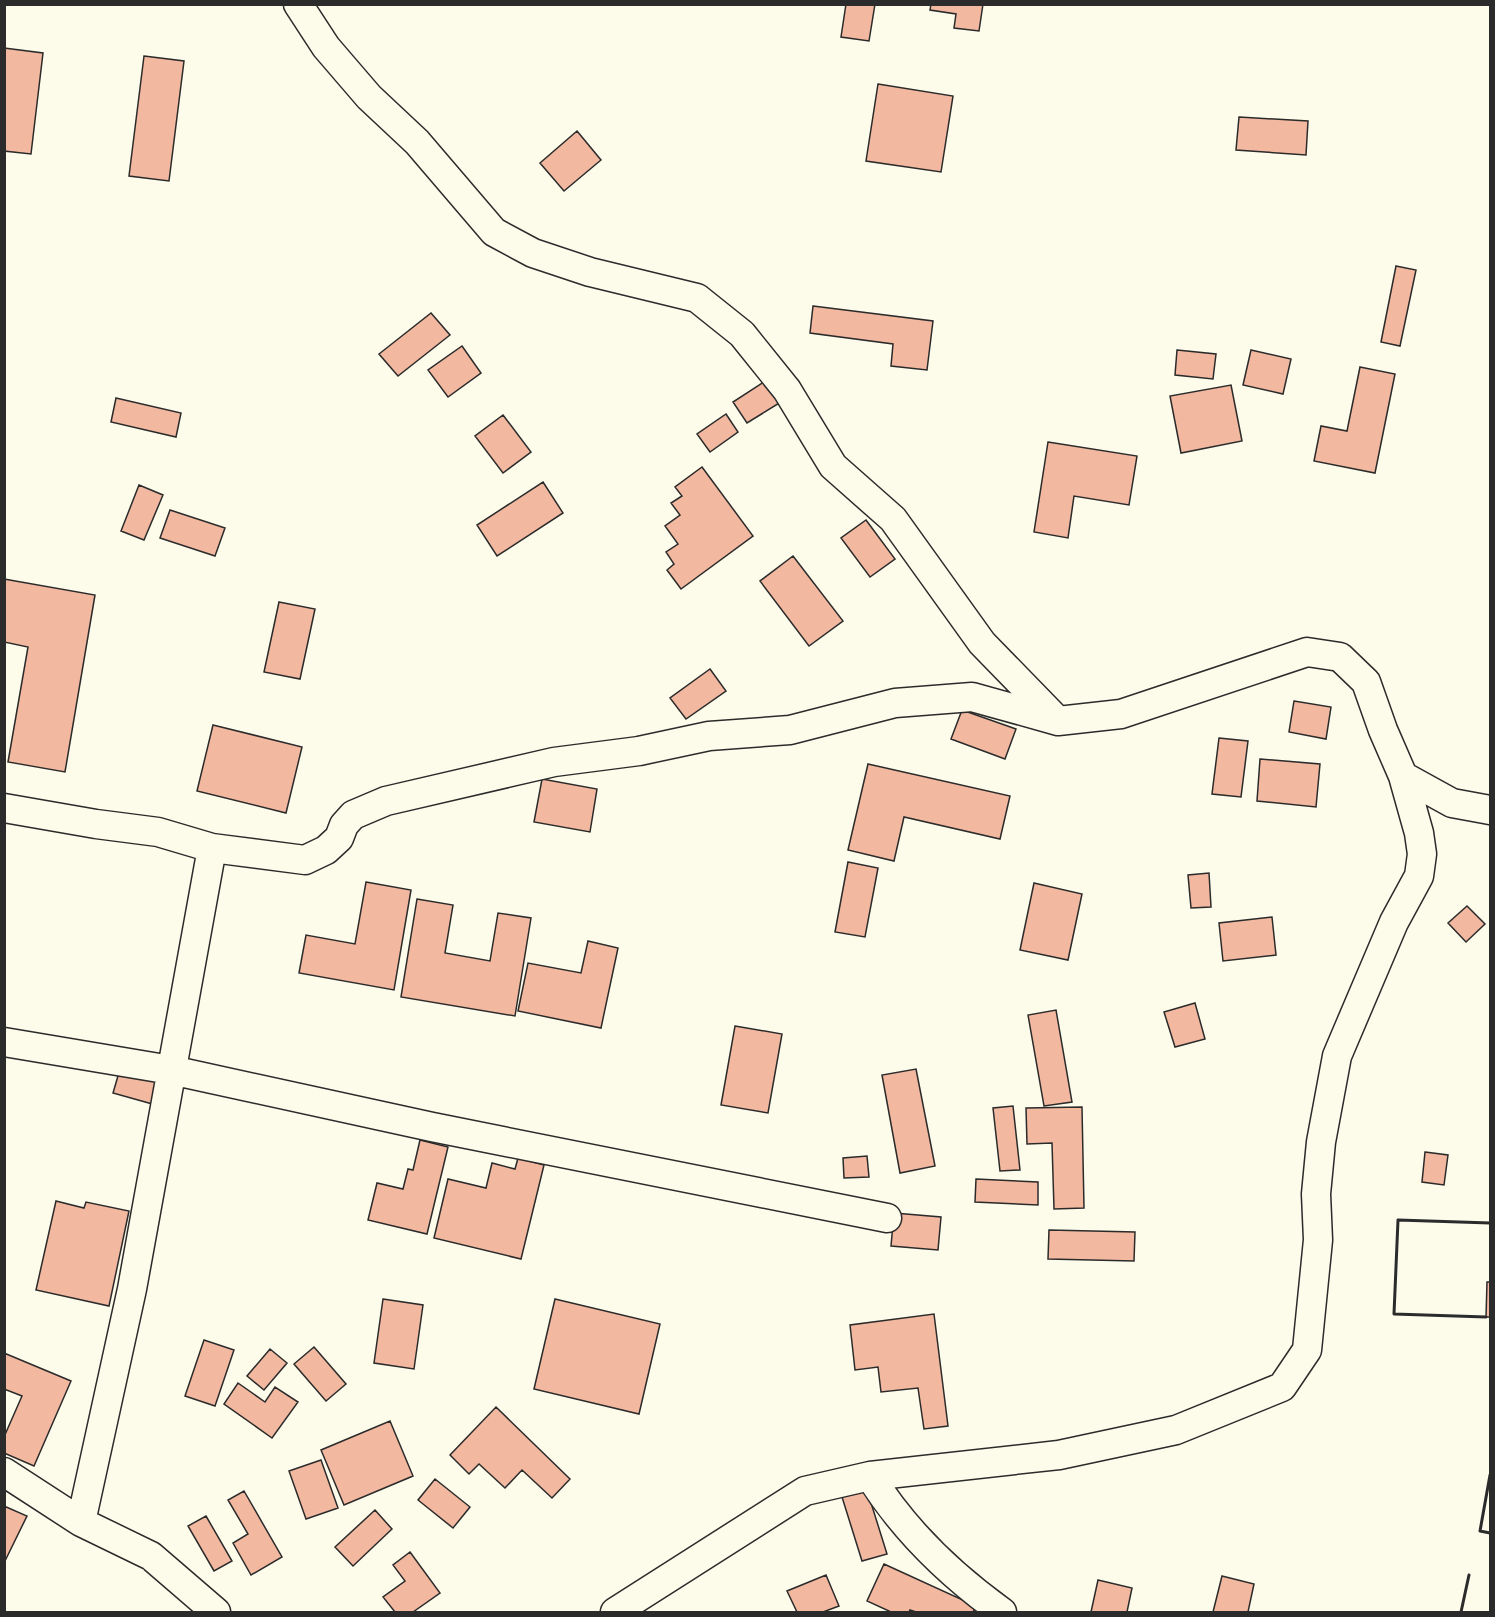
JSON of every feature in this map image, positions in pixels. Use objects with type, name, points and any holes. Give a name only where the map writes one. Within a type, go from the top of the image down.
[{"type":"street","points":[[298,4],[326,47],[369,97],[417,142],[494,232],[533,253],[590,272],[697,298],[742,334],[787,390],[833,466],[893,519],[982,643],[1058,722]]},
{"type":"street","points":[[6,807],[96,824],[159,832],[212,848],[305,860],[326,850],[339,837],[353,814],[386,801],[554,762],[639,751],[709,736],[790,730],[895,703],[972,697],[1058,722],[1121,714],[1307,652],[1340,657],[1366,682],[1403,776],[1419,833],[1422,854],[1419,876],[1394,922],[1337,1056],[1321,1142],[1316,1194],[1318,1240],[1307,1350],[1282,1387],[1176,1430],[1059,1455],[870,1476],[805,1491],[615,1612]]},
{"type":"street","points":[[1403,776],[1452,803],[1491,810]]},
{"type":"street","points":[[81,1522],[132,1289],[212,848]]},
{"type":"street","points":[[4,1042],[171,1070],[432,1127],[887,1218]]},
{"type":"street","points":[[4,1472],[81,1522],[152,1556],[216,1612]]},
{"type":"street","points":[[870,1476],[891,1509],[979,1597],[1002,1612]]},
{"type":"building","points":[[846,4],[875,4],[869,41],[841,37]]},
{"type":"building","points":[[931,4],[983,4],[979,31],[954,28],[956,14],[930,10]]},
{"type":"building","points":[[4,48],[43,53],[31,154],[4,151]]},
{"type":"building","points":[[144,56],[184,61],[169,181],[129,176]]},
{"type":"building","points":[[878,84],[953,96],[941,172],[866,161]]},
{"type":"building","points":[[1239,117],[1308,121],[1306,155],[1236,150]]},
{"type":"building","points":[[577,131],[601,160],[564,191],[540,163]]},
{"type":"building","points":[[1396,266],[1416,270],[1400,346],[1381,342]]},
{"type":"building","points":[[813,306],[933,321],[927,370],[891,366],[893,344],[810,333]]},
{"type":"building","points":[[431,313],[450,335],[398,376],[379,354]]},
{"type":"building","points":[[462,346],[481,373],[448,397],[428,370]]},
{"type":"building","points":[[1177,350],[1216,354],[1213,379],[1175,375]]},
{"type":"building","points":[[1251,350],[1291,359],[1283,394],[1243,385]]},
{"type":"building","points":[[1360,367],[1395,374],[1375,473],[1314,461],[1321,426],[1347,431]]},
{"type":"building","points":[[767,380],[781,402],[747,423],[733,402]]},
{"type":"building","points":[[1231,385],[1242,441],[1181,453],[1170,396]]},
{"type":"building","points":[[116,398],[181,413],[176,437],[111,422]]},
{"type":"building","points":[[726,414],[738,432],[710,452],[697,434]]},
{"type":"building","points":[[503,415],[531,452],[503,473],[475,436]]},
{"type":"building","points":[[1048,442],[1137,456],[1129,505],[1074,496],[1068,538],[1034,532]]},
{"type":"building","points":[[702,467],[753,536],[681,589],[667,570],[674,564],[666,552],[678,544],[665,526],[680,515],[671,503],[682,496],[675,487]]},
{"type":"building","points":[[543,482],[563,513],[497,556],[477,525]]},
{"type":"building","points":[[139,485],[163,495],[144,540],[121,531]]},
{"type":"building","points":[[170,510],[225,528],[215,556],[160,538]]},
{"type":"building","points":[[866,520],[895,559],[870,577],[841,538]]},
{"type":"building","points":[[793,556],[843,621],[809,646],[760,581]]},
{"type":"building","points":[[4,579],[95,595],[65,772],[8,762],[28,647],[4,642]]},
{"type":"building","points":[[279,602],[315,609],[300,679],[264,672]]},
{"type":"building","points":[[710,669],[726,691],[686,719],[670,698]]},
{"type":"building","points":[[1294,701],[1331,707],[1326,739],[1289,732]]},
{"type":"building","points":[[962,710],[1016,729],[1005,759],[951,739]]},
{"type":"building","points":[[213,725],[302,747],[286,813],[197,791]]},
{"type":"building","points":[[1219,738],[1248,741],[1241,797],[1212,794]]},
{"type":"building","points":[[1260,759],[1320,764],[1316,807],[1257,801]]},
{"type":"building","points":[[868,764],[1010,796],[1000,839],[904,817],[894,861],[848,850]]},
{"type":"building","points":[[542,779],[597,789],[590,832],[534,822]]},
{"type":"building","points":[[848,862],[878,868],[865,937],[835,932]]},
{"type":"building","points":[[1209,873],[1211,907],[1191,908],[1188,875]]},
{"type":"building","points":[[366,882],[411,890],[394,990],[299,973],[306,935],[355,944]]},
{"type":"building","points":[[1034,883],[1082,894],[1068,960],[1020,950]]},
{"type":"building","points":[[417,899],[453,905],[445,953],[490,961],[498,913],[531,918],[515,1016],[401,997]]},
{"type":"building","points":[[1467,906],[1485,924],[1466,942],[1448,923]]},
{"type":"building","points":[[1272,917],[1276,955],[1223,961],[1219,923]]},
{"type":"building","points":[[588,941],[618,948],[601,1028],[518,1011],[528,963],[581,973]]},
{"type":"building","points":[[1195,1003],[1205,1039],[1175,1047],[1164,1012]]},
{"type":"building","points":[[1056,1010],[1072,1102],[1044,1106],[1028,1015]]},
{"type":"building","points":[[735,1026],[782,1034],[768,1113],[721,1105]]},
{"type":"building","points":[[120,1069],[163,1082],[156,1105],[113,1093]]},
{"type":"building","points":[[916,1069],[935,1166],[900,1173],[882,1075]]},
{"type":"building","points":[[1013,1106],[1020,1170],[1000,1171],[993,1108]]},
{"type":"building","points":[[1082,1107],[1084,1208],[1054,1209],[1052,1143],[1027,1144],[1026,1108]]},
{"type":"building","points":[[420,1140],[448,1147],[427,1234],[368,1220],[377,1183],[403,1189],[408,1169],[413,1170]]},
{"type":"building","points":[[1425,1152],[1448,1155],[1444,1185],[1422,1182]]},
{"type":"building","points":[[867,1156],[869,1177],[844,1178],[843,1158]]},
{"type":"building","points":[[518,1158],[544,1165],[521,1259],[434,1238],[448,1179],[486,1188],[492,1163],[515,1169]]},
{"type":"building","points":[[976,1179],[1038,1182],[1038,1205],[975,1202]]},
{"type":"building","points":[[56,1201],[84,1208],[86,1202],[129,1211],[109,1306],[36,1290]]},
{"type":"building","points":[[894,1213],[941,1217],[938,1250],[891,1246]]},
{"type":"building","points":[[1049,1230],[1135,1232],[1134,1261],[1048,1259]]},
{"type":"building","points":[[1487,1282],[1490,1282],[1490,1317],[1486,1317]]},
{"type":"building","points":[[383,1299],[423,1305],[414,1369],[374,1363]]},
{"type":"building","points":[[555,1299],[660,1324],[639,1414],[534,1389]]},
{"type":"building","points":[[934,1314],[948,1426],[924,1429],[918,1388],[881,1392],[878,1367],[855,1370],[850,1325]]},
{"type":"building","points":[[204,1340],[234,1350],[215,1406],[185,1396]]},
{"type":"building","points":[[314,1347],[346,1384],[326,1401],[294,1364]]},
{"type":"building","points":[[270,1349],[287,1363],[264,1390],[247,1376]]},
{"type":"building","points":[[4,1353],[71,1381],[34,1466],[4,1453],[4,1437],[22,1396],[4,1389]]},
{"type":"building","points":[[238,1383],[265,1402],[275,1387],[298,1402],[272,1438],[224,1404]]},
{"type":"building","points":[[496,1407],[570,1479],[552,1498],[522,1470],[505,1488],[479,1464],[469,1474],[450,1455]]},
{"type":"building","points":[[390,1421],[413,1476],[344,1505],[321,1450]]},
{"type":"building","points":[[321,1460],[338,1508],[306,1519],[289,1471]]},
{"type":"building","points":[[435,1479],[470,1507],[453,1528],[418,1500]]},
{"type":"building","points":[[867,1490],[887,1554],[862,1561],[842,1497]]},
{"type":"building","points":[[244,1491],[282,1557],[251,1575],[233,1543],[248,1534],[228,1500]]},
{"type":"building","points":[[4,1506],[27,1516],[4,1563]]},
{"type":"building","points":[[375,1510],[392,1529],[353,1566],[335,1547]]},
{"type":"building","points":[[206,1516],[232,1561],[214,1571],[188,1526]]},
{"type":"building","points":[[410,1552],[440,1593],[413,1612],[395,1612],[383,1597],[405,1581],[393,1565]]},
{"type":"building","points":[[884,1564],[976,1606],[973,1612],[916,1612],[910,1610],[909,1612],[891,1612],[867,1601]]},
{"type":"building","points":[[826,1575],[839,1606],[823,1612],[797,1612],[787,1591]]},
{"type":"building","points":[[1222,1576],[1254,1584],[1248,1612],[1213,1612]]},
{"type":"building","points":[[1098,1580],[1132,1588],[1127,1612],[1091,1612]]},
{"type":"wall","points":[[1486,1317],[1394,1314],[1398,1220],[1490,1223]]},
{"type":"wall","points":[[1490,1475],[1480,1531],[1490,1533]]},
{"type":"wall","points":[[1461,1612],[1469,1575]]}]
